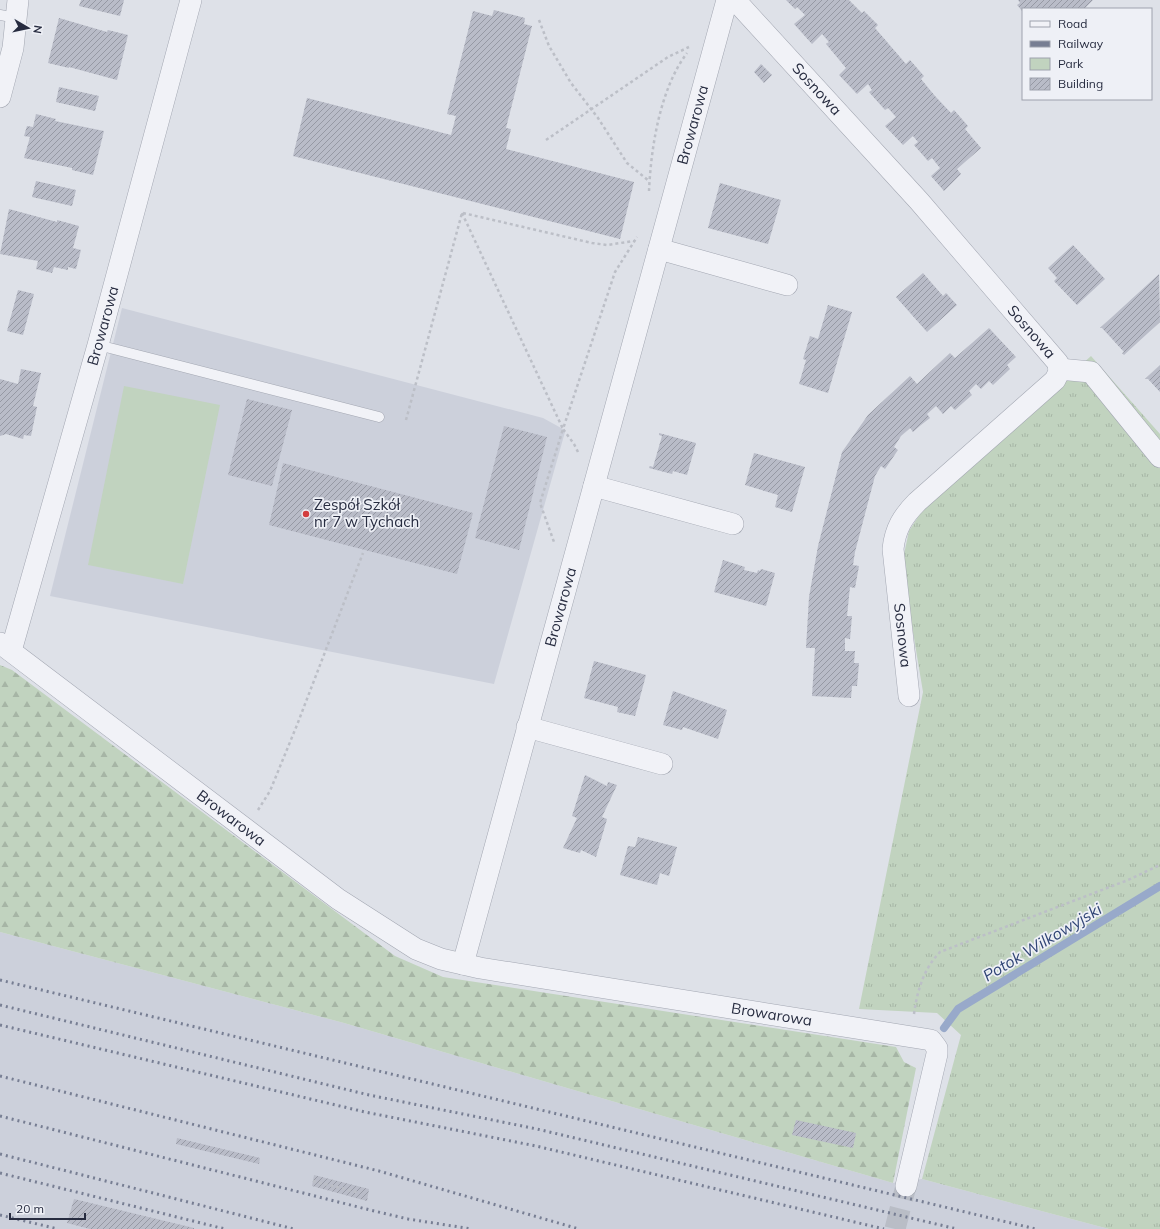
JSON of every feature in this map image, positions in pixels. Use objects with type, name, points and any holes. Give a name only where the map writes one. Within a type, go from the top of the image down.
[{"type":"street","name":"Browarowa","points":[[191,0],[98,345],[5,647],[338,899],[416,949],[441,959],[463,964],[931,1040],[937,1048],[938,1054],[906,1186]]},
{"type":"street","name":"Browarowa","points":[[463,964],[727,0]]},
{"type":"street","name":"Sosnowa","points":[[735,0],[924,207],[1058,363],[1059,369],[1055,380],[917,502],[905,514],[898,527],[894,538],[893,549],[909,696]]},
{"type":"street","points":[[0,98],[13,48],[12,11]]},
{"type":"street","points":[[659,249],[787,285]]},
{"type":"street","points":[[1059,369],[1091,372],[1160,457]]},
{"type":"street","points":[[594,486],[733,524]]},
{"type":"street","points":[[528,727],[662,764]]},
{"type":"lane","points":[[98,345],[380,417]]},
{"type":"path","points":[[539,20],[549,46],[571,83],[591,109],[627,163],[649,181]]},
{"type":"path","points":[[546,140],[668,57],[693,45],[680,62],[665,98],[651,164],[648,194]]},
{"type":"path","points":[[462,213],[592,243],[607,245],[634,241]]},
{"type":"path","points":[[406,420],[462,213]]},
{"type":"path","points":[[462,213],[563,429],[574,444],[594,486]]},
{"type":"path","points":[[554,545],[540,503],[615,272],[638,236]]},
{"type":"path","points":[[255,816],[270,791],[364,553]]},
{"type":"path","points":[[912,1036],[916,1002],[925,974],[931,961],[940,952],[1128,880],[1160,865]]},
{"type":"path","points":[[313,1181],[357,1192]]},
{"type":"shaded area","name":"Zespół Szkół nr 7 w Tychach","points":[[122,308],[543,418],[563,429],[565,432],[494,684],[50,596]]},
{"type":"shaded area","points":[[0,932],[344,1023],[893,1183],[922,1179],[1109,1229],[0,1229]]},
{"type":"green space","points":[[1091,356],[1160,434],[1160,1229],[1109,1229],[922,1179],[961,1035],[937,1013],[859,1009],[923,692],[907,596],[904,554],[909,531],[925,506]]},
{"type":"green space","points":[[124,386],[220,405],[183,584],[88,565]]},
{"type":"green space","points":[[0,665],[12,670],[395,956],[443,977],[896,1047],[904,1062],[916,1068],[893,1183],[344,1023],[0,932]]},
{"type":"building","points":[[81,0],[124,0],[120,16],[79,6]]},
{"type":"building","points":[[786,0],[849,0],[862,13],[864,11],[878,25],[875,28],[906,64],[910,60],[924,76],[921,79],[935,96],[951,113],[954,110],[968,126],[965,129],[981,148],[957,169],[961,174],[944,191],[931,176],[940,168],[932,158],[928,161],[914,145],[918,142],[913,136],[903,145],[885,126],[896,117],[888,108],[885,110],[869,92],[872,90],[868,84],[857,94],[839,75],[846,68],[826,44],[829,42],[822,34],[812,44],[794,24],[805,15],[797,7],[795,9]]},
{"type":"building","points":[[1018,0],[1093,0],[1085,8],[1022,8],[1022,11],[1017,5],[1020,3]]},
{"type":"building","points":[[494,10],[525,18],[524,24],[532,26],[506,128],[511,129],[506,149],[634,182],[620,239],[293,156],[307,98],[451,135],[456,116],[447,114],[473,11],[492,16]]},
{"type":"building","points":[[59,18],[107,32],[108,30],[128,35],[117,80],[48,63]]},
{"type":"building","points":[[761,64],[772,75],[764,83],[754,72]]},
{"type":"building","points":[[59,87],[99,96],[95,111],[56,102]]},
{"type":"building","points":[[36,114],[56,119],[55,121],[104,131],[93,175],[72,170],[72,168],[24,158],[30,137],[24,136],[27,126],[33,127]]},
{"type":"building","points":[[36,181],[76,190],[72,206],[32,197]]},
{"type":"building","points":[[720,183],[781,200],[768,244],[708,228]]},
{"type":"building","points":[[9,209],[57,222],[57,220],[79,226],[73,248],[81,250],[76,269],[68,267],[68,270],[54,267],[52,273],[36,269],[38,261],[0,254]]},
{"type":"building","points":[[1073,245],[1105,279],[1077,305],[1054,281],[1057,278],[1048,268]]},
{"type":"building","points":[[923,273],[943,296],[946,293],[957,305],[927,332],[896,297]]},
{"type":"building","points":[[1159,274],[1160,322],[1124,355],[1122,353],[1124,352],[1102,328],[1100,328]]},
{"type":"building","points":[[18,290],[34,294],[23,335],[7,331]]},
{"type":"building","points":[[828,305],[852,312],[828,393],[799,384],[806,360],[803,359],[810,336],[818,339]]},
{"type":"building","points":[[989,328],[1016,357],[1007,365],[1010,369],[993,385],[989,381],[981,389],[976,384],[969,391],[972,395],[955,410],[951,406],[943,414],[936,406],[927,414],[930,418],[913,432],[910,428],[901,436],[894,447],[898,450],[885,469],[881,466],[875,476],[855,552],[853,565],[859,566],[855,588],[850,587],[847,616],[852,616],[850,639],[845,638],[845,651],[855,651],[854,663],[859,663],[857,686],[852,686],[851,698],[812,696],[815,648],[806,648],[809,597],[818,546],[842,452],[868,415],[910,376],[917,384],[950,353],[955,358]]},
{"type":"building","points":[[1160,365],[1160,392],[1148,379],[1145,379]]},
{"type":"building","points":[[21,369],[41,373],[33,406],[37,407],[31,436],[24,435],[23,439],[6,434],[0,436],[0,379],[18,384]]},
{"type":"building","points":[[247,399],[292,410],[272,486],[228,475]]},
{"type":"building","points":[[504,426],[547,437],[519,550],[475,538]]},
{"type":"building","points":[[659,433],[696,443],[687,475],[673,471],[672,474],[649,468],[650,466],[653,467],[662,436],[659,435]]},
{"type":"building","points":[[754,453],[805,467],[792,512],[775,507],[778,495],[745,485]]},
{"type":"building","points":[[283,463],[473,513],[457,574],[269,525]]},
{"type":"building","points":[[723,560],[745,567],[744,570],[757,573],[758,570],[760,571],[761,569],[775,573],[766,606],[714,592]]},
{"type":"building","points":[[594,661],[646,675],[635,716],[617,712],[618,707],[584,698]]},
{"type":"building","points":[[673,691],[727,710],[718,739],[683,727],[682,730],[663,725]]},
{"type":"building","points":[[585,775],[607,786],[608,782],[617,785],[602,817],[607,819],[596,857],[581,850],[580,853],[563,848],[577,818],[572,816]]},
{"type":"building","points":[[638,837],[677,847],[669,876],[660,873],[657,885],[620,875],[628,846],[635,847]]},
{"type":"building","points":[[796,1120],[856,1133],[853,1148],[792,1135]]},
{"type":"building","points":[[177,1138],[260,1158],[259,1164],[176,1144]]},
{"type":"building","points":[[314,1175],[369,1189],[367,1201],[312,1186]]},
{"type":"building","points":[[74,1199],[194,1229],[90,1229],[67,1223]]},
{"type":"waterway","name":"Potok Wilkowyjski","points":[[944,1028],[958,1009],[1160,886]]},
{"type":"tunnel","points":[[895,1229],[906,1186]]},
{"type":"railway","points":[[0,980],[1036,1229]]},
{"type":"railway","points":[[0,1005],[369,1095],[537,1129],[957,1229]]},
{"type":"railway","points":[[0,1025],[365,1112],[536,1146],[884,1229]]},
{"type":"railway","points":[[0,1076],[379,1171],[579,1229]]},
{"type":"railway","points":[[0,1116],[370,1210],[408,1219],[472,1229]]},
{"type":"railway","points":[[0,1154],[294,1229]]},
{"type":"railway","points":[[0,1173],[225,1229]]},
{"type":"railway","points":[[0,1215],[58,1229]]},
{"type":"place","name":"Zespół Szkół nr 7 w Tychach","points":[[306,514]]}]
